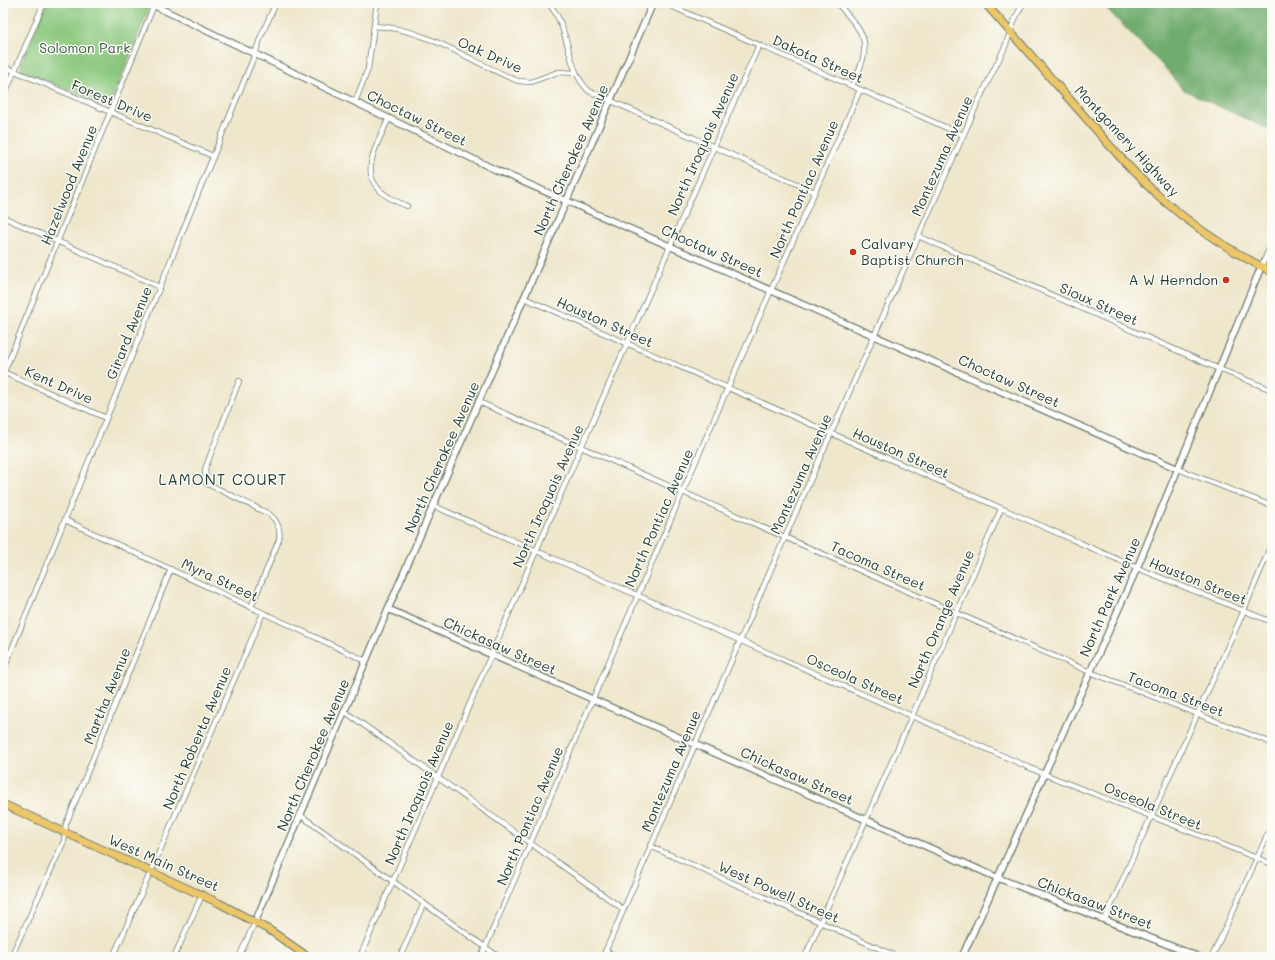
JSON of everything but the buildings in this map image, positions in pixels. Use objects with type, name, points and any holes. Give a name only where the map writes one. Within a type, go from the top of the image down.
[{"type":"main road","name":"Montgomery Highway","points":[[985,3],[1133,170],[1161,198],[1195,226],[1218,242],[1272,272]]},
{"type":"main road","name":"West Main Street","points":[[3,804],[202,895],[255,922],[308,957]]},
{"type":"street","points":[[3,98],[44,3]]},
{"type":"street","name":"Girard Avenue","points":[[3,671],[255,54],[261,36],[276,3]]},
{"type":"street","points":[[355,102],[368,69],[377,3]]},
{"type":"street","points":[[548,3],[560,22],[580,82],[589,91],[815,192]]},
{"type":"street","name":"North Cherokee Avenue","points":[[255,922],[388,609],[653,3]]},
{"type":"street","name":"Dakota Street","points":[[664,3],[963,135]]},
{"type":"street","points":[[836,3],[860,30],[864,45],[863,63],[852,86]]},
{"type":"street","name":"Montezuma Avenue","points":[[603,957],[785,537],[963,135],[1005,47],[1015,19],[1023,3]]},
{"type":"street","name":"Choctaw Street","points":[[152,4],[496,170],[1178,469],[1272,506]]},
{"type":"street","name":"Hazelwood Avenue","points":[[4,372],[111,112],[152,4]]},
{"type":"street","name":"Oak Drive","points":[[374,26],[397,28],[419,34],[518,81],[531,82],[558,72],[576,73]]},
{"type":"street","name":"North Iroquois Avenue","points":[[360,957],[626,344],[759,45]]},
{"type":"street","name":"Forest Drive","points":[[3,66],[213,156]]},
{"type":"street","name":"North Pontiac Avenue","points":[[481,957],[727,389],[860,90]]},
{"type":"street","points":[[389,118],[372,159],[370,167],[371,176],[375,184],[389,198],[407,206]]},
{"type":"street","points":[[3,217],[160,287]]},
{"type":"street","name":"Sioux Street","points":[[918,236],[1219,369],[1272,390]]},
{"type":"street","name":"North Park Avenue","points":[[962,957],[1137,568],[1272,243]]},
{"type":"street","name":"Houston Street","points":[[524,298],[727,389],[1137,568],[1272,622]]},
{"type":"street","name":"Kent Drive","points":[[4,372],[106,418]]},
{"type":"street","points":[[239,381],[205,469],[205,476],[206,482],[269,514],[278,525],[280,533],[279,540],[250,607]]},
{"type":"street","name":"Tacoma Street","points":[[479,402],[1090,672],[1272,743]]},
{"type":"street","name":"Osceola Street","points":[[434,506],[1044,774],[1272,864]]},
{"type":"street","name":"North Orange Avenue","points":[[805,957],[912,716],[1001,509]]},
{"type":"street","name":"Myra Street","points":[[65,520],[366,662]]},
{"type":"street","points":[[1105,920],[1244,611],[1272,543]]},
{"type":"street","name":"Martha Avenue","points":[[11,957],[64,841],[66,824],[171,569]]},
{"type":"street","name":"Chickasaw Street","points":[[388,609],[998,878],[1200,957]]},
{"type":"street","name":"North Roberta Avenue","points":[[113,957],[263,613]]},
{"type":"street","points":[[344,711],[623,909]]},
{"type":"street","points":[[300,815],[499,957]]},
{"type":"street","points":[[1212,957],[1272,825]]},
{"type":"street","name":"West Powell Street","points":[[650,846],[898,957]]},
{"type":"street","points":[[174,957],[202,895]]},
{"type":"street","points":[[400,957],[424,903]]},
{"type":"street","points":[[239,957],[255,922]]},
{"type":"street","points":[[605,951],[618,957]]},
{"type":"green space","name":"Solomon Park","points":[[47,3],[140,3],[147,8],[147,13],[110,104],[105,106],[22,70],[21,64]]},
{"type":"green space","points":[[1101,3],[1272,3],[1272,131],[1182,89],[1168,71]]},
{"type":"place","name":"Calvary Baptist Church","points":[[853,252]]},
{"type":"place","name":"A W Herndon","points":[[1226,280]]},
{"type":"district","name":"LAMONT COURT","points":[[223,480]]}]
